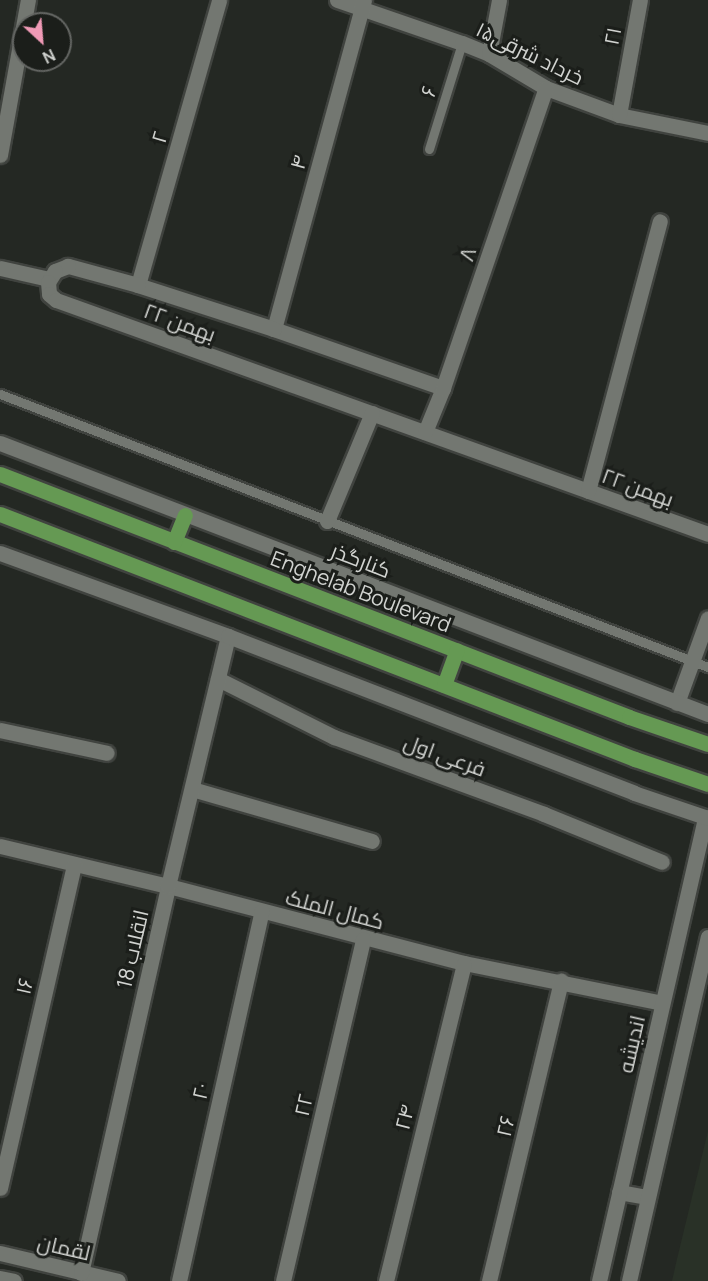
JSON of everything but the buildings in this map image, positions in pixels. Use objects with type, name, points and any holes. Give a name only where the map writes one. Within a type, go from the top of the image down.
[{"type":"main road","name":"Enghelab Boulevard","points":[[0,474],[629,717],[708,744]]},
{"type":"main road","points":[[0,514],[708,784]]},
{"type":"main road","points":[[174,542],[185,515]]},
{"type":"main road","points":[[444,685],[457,650]]},
{"type":"street","points":[[0,155],[28,0]]},
{"type":"street","name":"۲","points":[[138,285],[219,0]]},
{"type":"street","name":"۱۵خرداد شرقی","points":[[337,0],[363,3],[489,54],[546,88],[618,115],[708,133]]},
{"type":"street","points":[[489,54],[499,0]]},
{"type":"street","name":"۲۱","points":[[618,115],[640,0]]},
{"type":"street","name":"۴","points":[[274,329],[363,3]]},
{"type":"street","name":"۸","points":[[425,432],[443,388],[546,88]]},
{"type":"street","points":[[588,491],[660,221]]},
{"type":"street","name":"۲۲ بهمن","points":[[443,388],[274,329],[138,285],[68,266],[55,271],[49,279],[49,294],[56,300],[708,534]]},
{"type":"street","points":[[0,268],[49,279]]},
{"type":"street","points":[[327,521],[372,413]]},
{"type":"street","name":"کنارگذر","points":[[0,443],[708,714]]},
{"type":"street","points":[[0,553],[228,636],[634,793],[706,818]]},
{"type":"street","points":[[677,703],[708,618]]},
{"type":"street","name":"انقلاب 18","points":[[81,1273],[168,886],[228,636]]},
{"type":"street","name":"فرعی اول","points":[[218,679],[334,737],[544,814],[662,862]]},
{"type":"street","points":[[0,730],[107,753]]},
{"type":"street","points":[[192,789],[372,842]]},
{"type":"street","name":"اندیشه","points":[[599,1281],[662,1003],[703,841],[706,818]]},
{"type":"street","name":"کمال الملک","points":[[0,846],[168,886],[363,939],[464,963],[662,1003]]},
{"type":"street","name":"۱۶","points":[[0,1188],[74,864]]},
{"type":"street","name":"۲۰","points":[[179,1281],[262,911]]},
{"type":"street","points":[[629,1281],[708,937]]},
{"type":"street","name":"۲۲","points":[[283,1281],[363,939]]},
{"type":"street","name":"۲۴","points":[[386,1281],[464,963]]},
{"type":"street","name":"۲۶","points":[[489,1281],[561,981]]},
{"type":"street","points":[[619,1192],[648,1197]]},
{"type":"street","name":"لقمان","points":[[0,1253],[118,1281]]},
{"type":"street","points":[[0,1278],[14,1281]]},
{"type":"lane","name":"۶","points":[[429,149],[462,43]]},
{"type":"lane","points":[[0,394],[708,667]]},
{"type":"shaded area","points":[[708,1131],[708,1281],[672,1281],[677,1259]]}]
